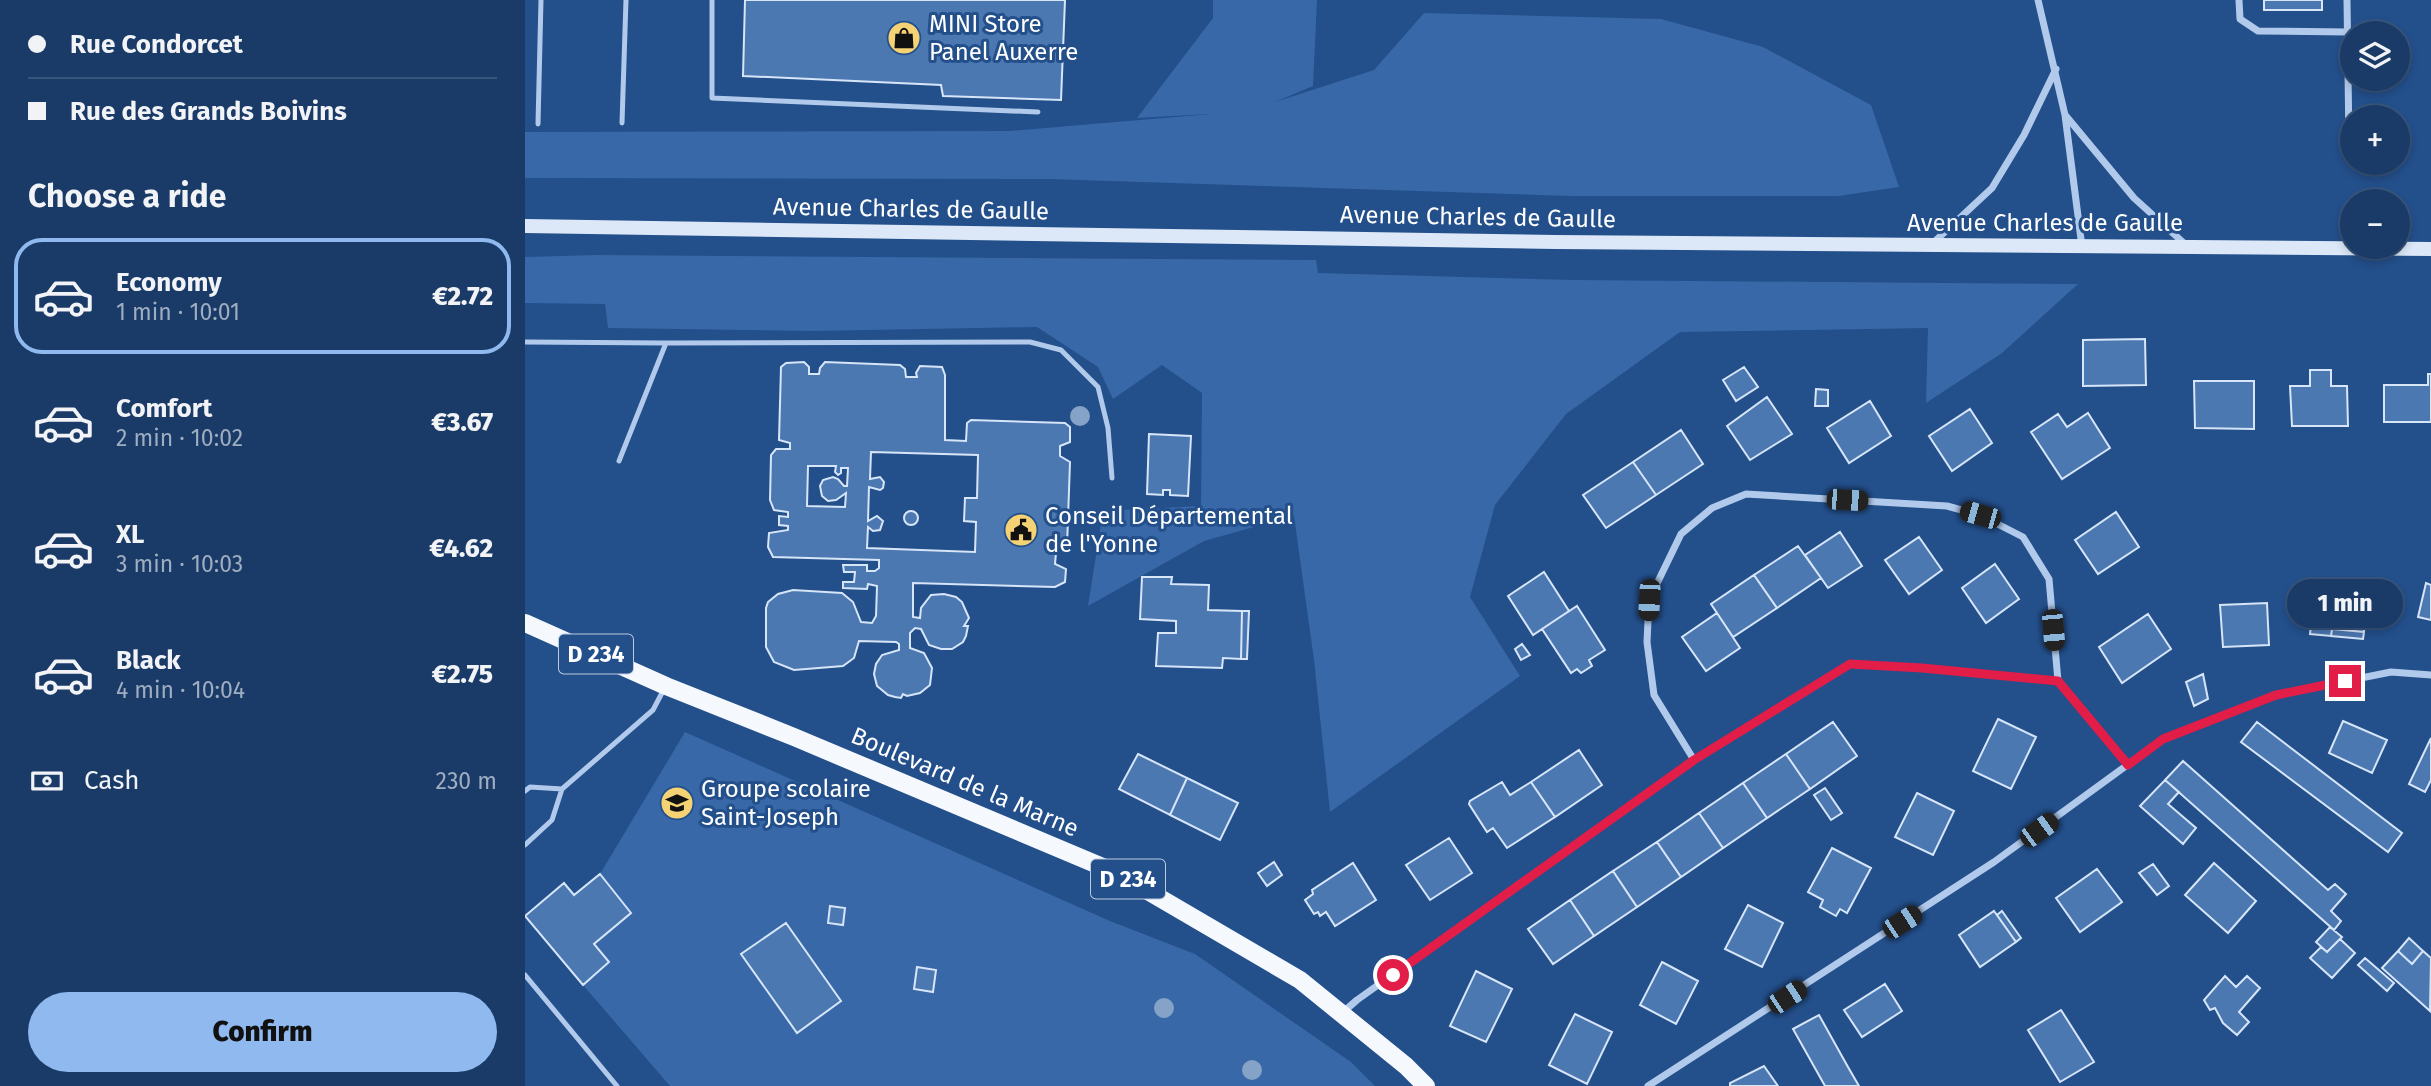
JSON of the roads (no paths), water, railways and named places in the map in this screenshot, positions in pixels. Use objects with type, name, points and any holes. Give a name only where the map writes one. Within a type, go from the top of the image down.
[{"type":"main road","name":"Avenue Charles de Gaulle","points":[[525,226],[2082,247],[2431,249]]},
{"type":"main road","name":"Boulevard de la Marne","points":[[525,623],[666,686],[1118,873],[1300,980],[1426,1086]]},
{"type":"street","points":[[2038,0],[2065,115],[2082,247]]},
{"type":"street","points":[[2239,0],[2240,19],[2258,31],[2340,32]]},
{"type":"street","points":[[2347,0],[2347,21]]},
{"type":"street","points":[[1931,245],[1992,188],[2025,135],[2056,69]]},
{"type":"street","points":[[2065,115],[2134,198],[2187,247]]},
{"type":"street","points":[[1694,760],[1654,695],[1647,642],[1649,600],[1681,534],[1712,508],[1746,494],[1947,506],[1980,515],[2023,537],[2049,579],[2058,681],[2128,765]]},
{"type":"street","points":[[1342,1013],[1694,760],[1850,664],[2058,681]]},
{"type":"street","points":[[1648,1086],[1994,862],[2163,739],[2276,695],[2391,672],[2431,675]]},
{"type":"lane","points":[[538,124],[541,0]]},
{"type":"lane","points":[[622,124],[626,0]]},
{"type":"lane","points":[[712,0],[712,98],[1038,112]]},
{"type":"lane","points":[[525,342],[1030,342],[1061,350],[1098,387],[1108,428],[1112,478]]},
{"type":"lane","points":[[619,461],[666,343]]},
{"type":"lane","points":[[525,845],[552,820],[562,789],[653,710],[666,686]]},
{"type":"lane","points":[[525,791],[530,787],[562,789]]},
{"type":"lane","points":[[525,975],[617,1086]]},
{"type":"place","name":"MINI Store Panel Auxerre","points":[[904,38]]},
{"type":"place","name":"Conseil Départemental de l'Yonne","points":[[1021,530]]},
{"type":"place","name":"Groupe scolaire Saint-Joseph","points":[[677,803]]}]
